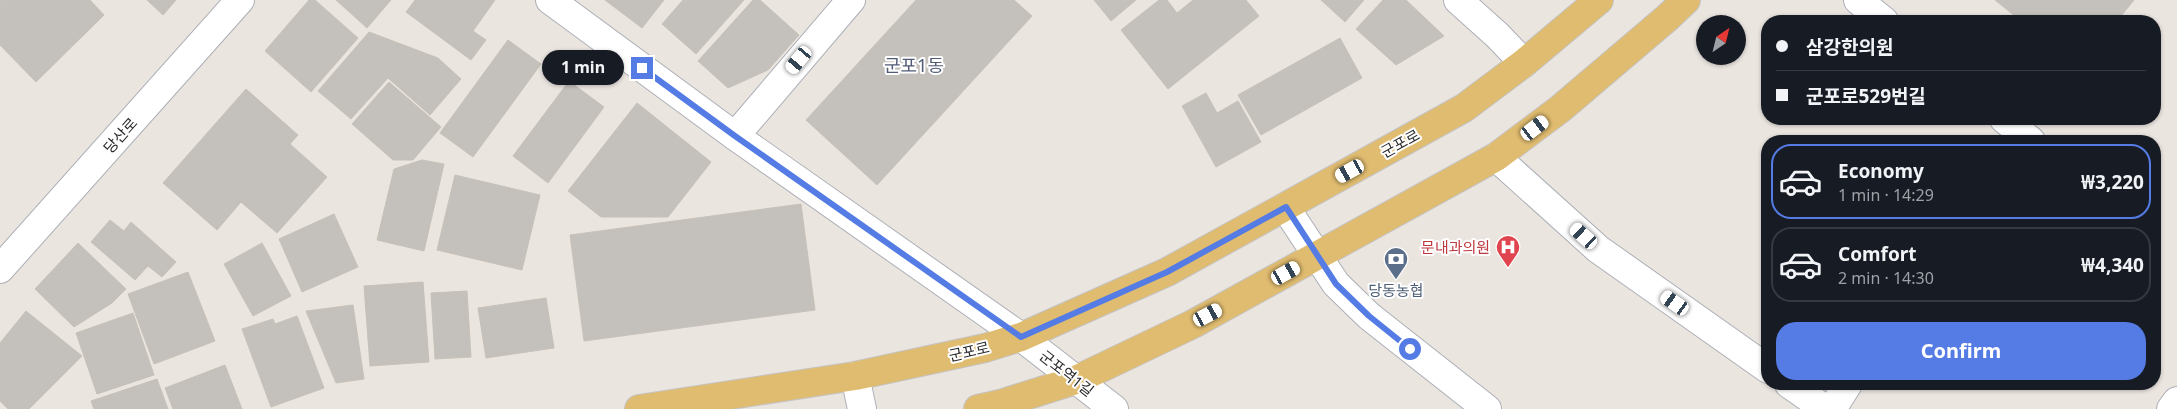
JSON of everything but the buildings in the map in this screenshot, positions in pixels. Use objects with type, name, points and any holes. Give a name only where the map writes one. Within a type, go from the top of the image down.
[{"type":"main road","name":"군포로","points":[[639,409],[855,376],[985,348],[1021,337],[1167,272],[1464,108],[1524,63],[1599,0]]},
{"type":"main road","points":[[978,409],[1076,380],[1193,324],[1496,157],[1560,109],[1668,18],[1686,0]]},
{"type":"street","name":"당산로","points":[[0,269],[240,0]]},
{"type":"street","name":"군포역1길","points":[[550,0],[735,136],[1021,337],[1114,409]]},
{"type":"street","points":[[735,136],[851,0]]},
{"type":"street","points":[[1458,0],[1524,63]]},
{"type":"street","points":[[1858,0],[1877,15]]},
{"type":"street","points":[[2011,125],[2024,135]]},
{"type":"street","points":[[1496,157],[1598,249],[1761,364]]},
{"type":"street","points":[[1286,207],[1336,284],[1369,316],[1487,409]]},
{"type":"street","points":[[855,376],[862,409]]},
{"type":"street","points":[[1798,390],[1825,409]]},
{"type":"street","points":[[1832,409],[1844,390]]},
{"type":"street","points":[[2171,409],[2177,400]]},
{"type":"place","name":"문내과의원","points":[[1508,268]]},
{"type":"place","name":"당동농협","points":[[1396,280]]},
{"type":"district","name":"군포1동","points":[[914,65]]},
{"type":"route","points":[[642,68],[735,136],[1021,337],[1167,272],[1286,207],[1336,284],[1369,316],[1410,349]]}]
